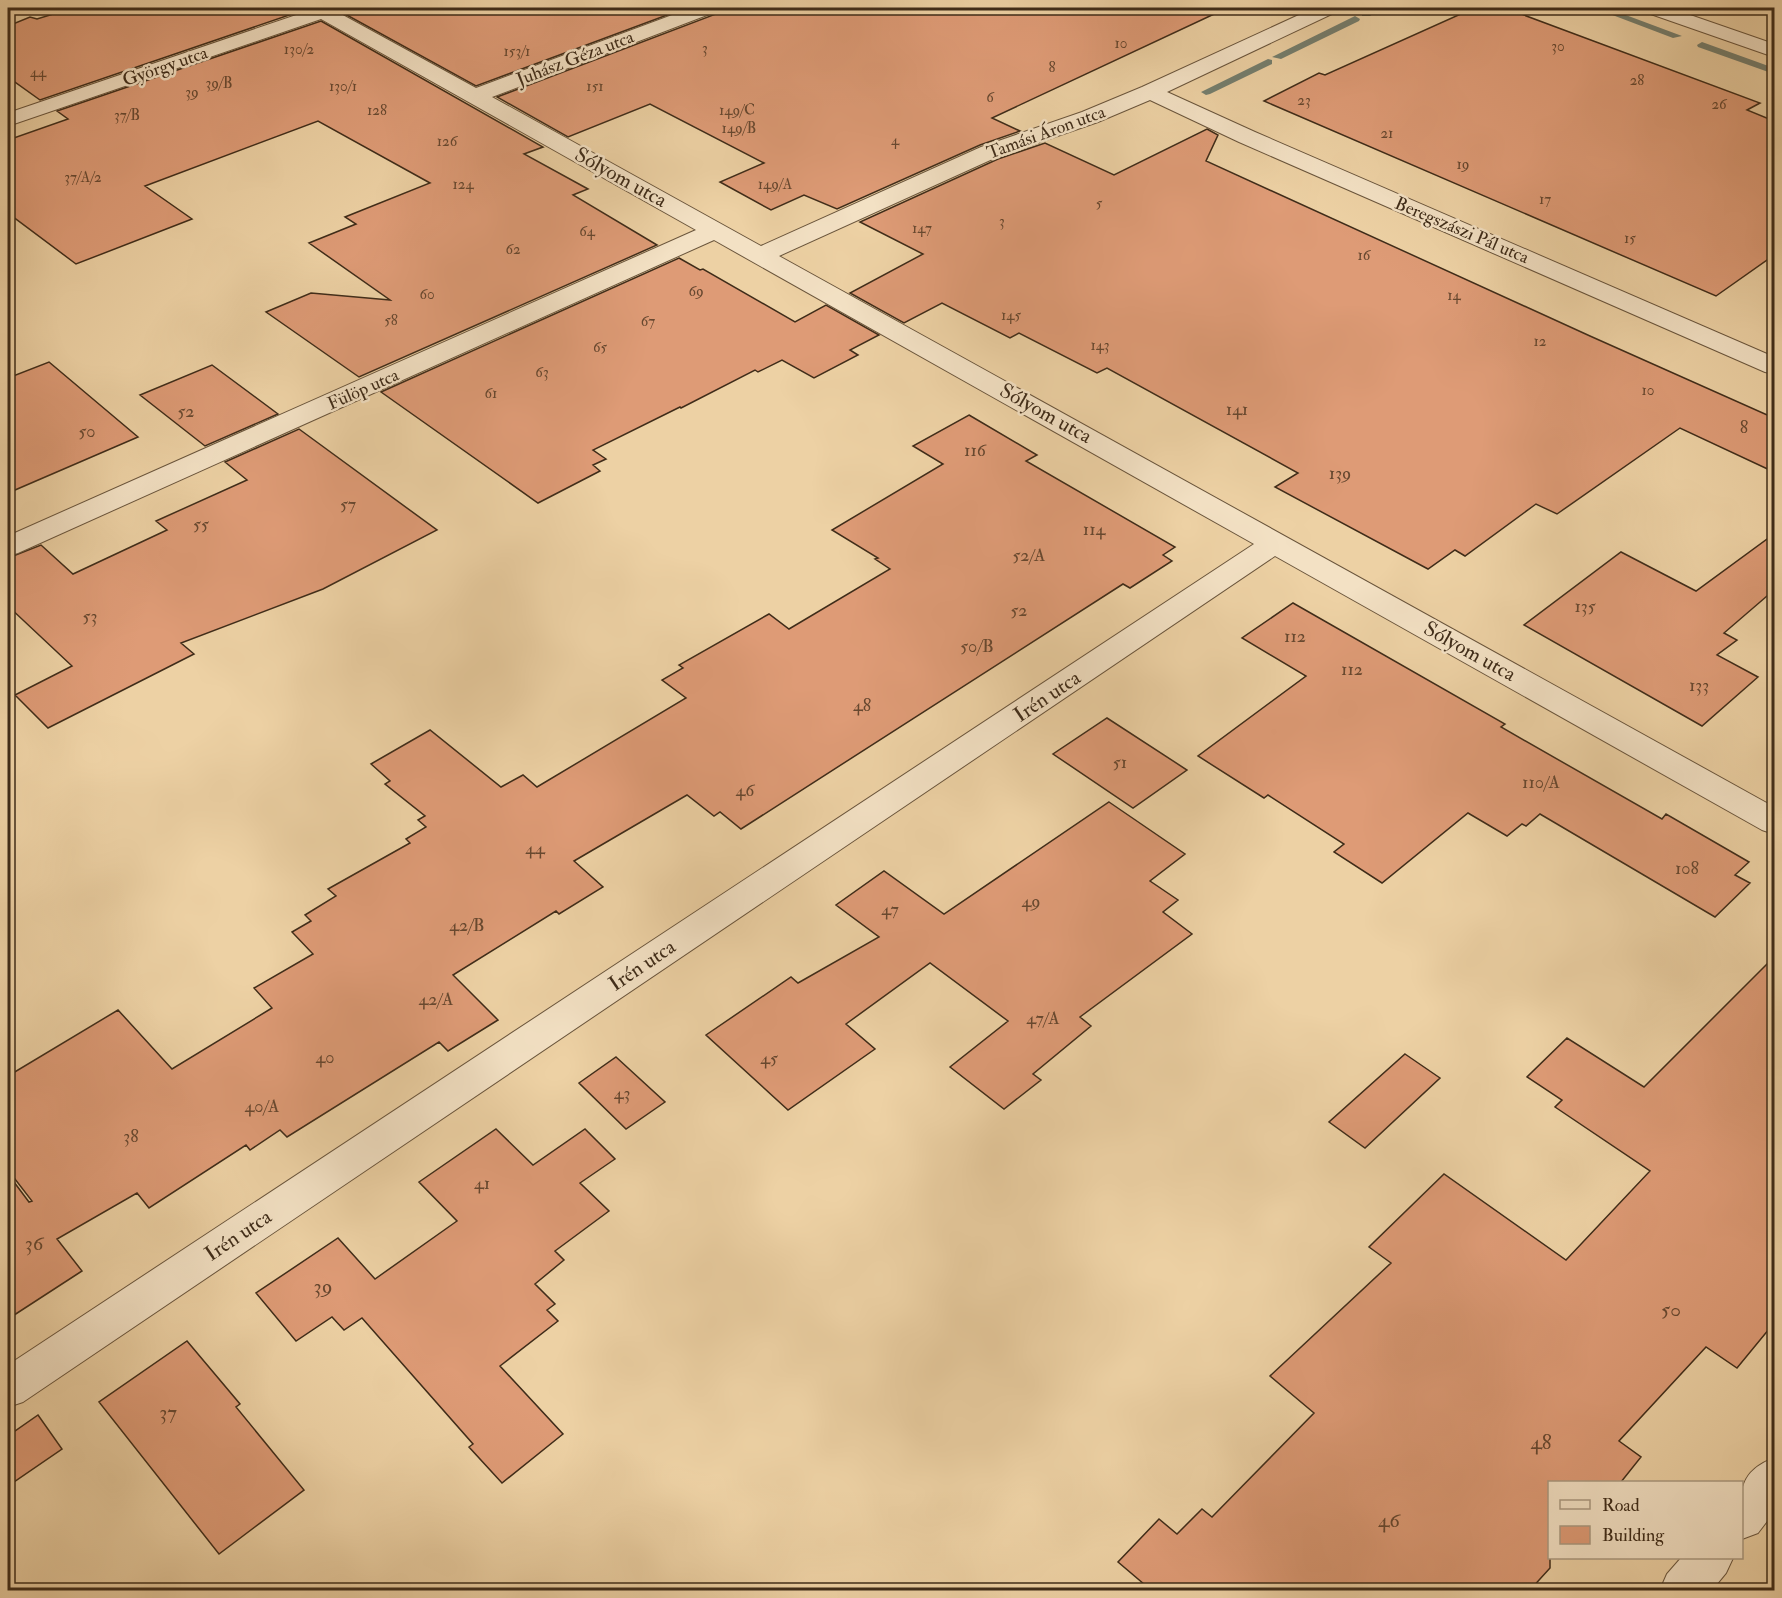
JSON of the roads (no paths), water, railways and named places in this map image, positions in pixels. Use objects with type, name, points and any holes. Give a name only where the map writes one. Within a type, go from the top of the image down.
[{"type":"street","name":"Juhász Géza utca","points":[[476,96],[708,8]]},
{"type":"street","name":"Tamási Áron utca","points":[[762,255],[964,163],[1150,92],[1329,8]]},
{"type":"street","points":[[1652,8],[1774,51]]},
{"type":"street","name":"Sólyom utca","points":[[320,10],[1774,822]]},
{"type":"street","name":"György utca","points":[[8,120],[320,10]]},
{"type":"street","name":"Beregszászi Pál utca","points":[[1150,92],[1246,137],[1774,366]]},
{"type":"street","name":"Fülöp utca","points":[[8,547],[717,230]]},
{"type":"street","name":"Irén utca","points":[[8,1388],[1276,542]]},
{"type":"street","points":[[1743,1517],[1774,1478]]},
{"type":"street","points":[[1683,1590],[1708,1559]]},
{"type":"waterway","points":[[1366,14],[1378,8]]},
{"type":"waterway","points":[[1599,8],[1677,36]]},
{"type":"waterway","points":[[1277,57],[1355,19]]},
{"type":"waterway","points":[[1702,45],[1774,71]]},
{"type":"waterway","points":[[1206,92],[1268,62]]}]
